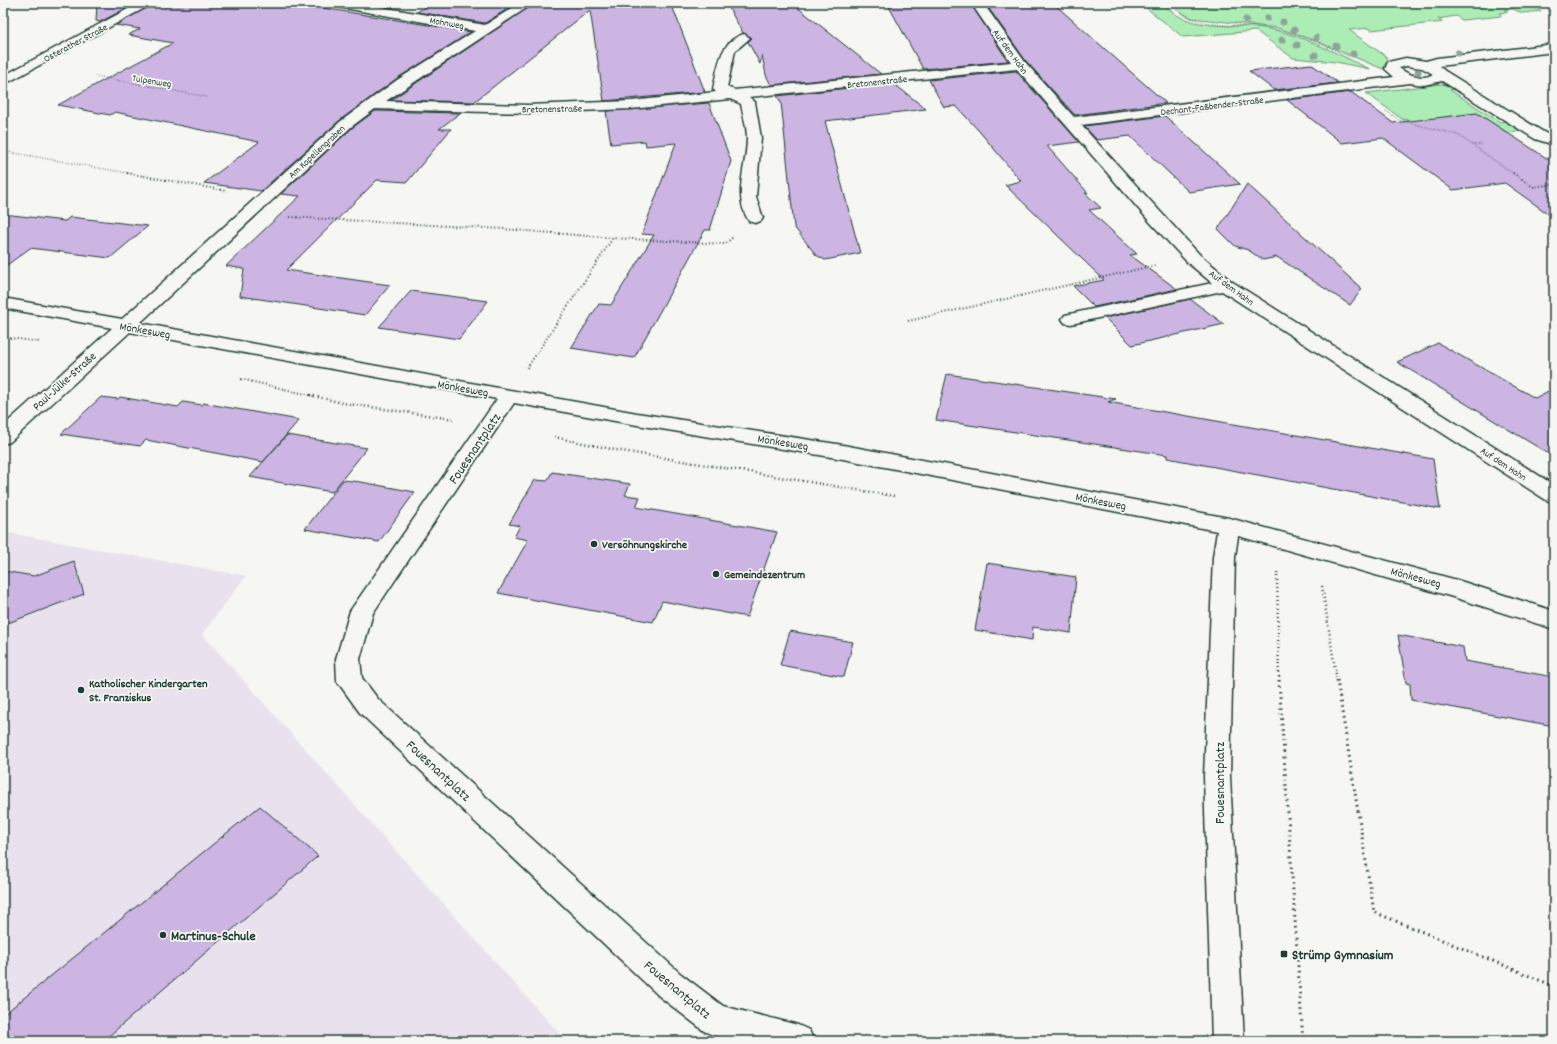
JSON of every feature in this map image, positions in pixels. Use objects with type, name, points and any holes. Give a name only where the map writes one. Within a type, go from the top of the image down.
[{"type":"street","name":"Osterather Straße","points":[[3,81],[148,3]]},
{"type":"street","name":"Mohnweg","points":[[338,3],[485,29]]},
{"type":"street","name":"Am Kapellengraben","points":[[125,326],[267,198],[336,132],[370,105],[485,29],[528,3]]},
{"type":"street","name":"Auf dem Hahn","points":[[977,3],[1020,65],[1193,258],[1225,285],[1554,495]]},
{"type":"street","points":[[744,38],[729,49],[720,89],[748,102],[754,138],[748,197],[755,218]]},
{"type":"street","points":[[1426,65],[1437,62],[1554,48]]},
{"type":"street","points":[[1395,73],[1392,69],[1393,65],[1398,63],[1406,62],[1426,65],[1438,71],[1440,74],[1540,136],[1554,141]]},
{"type":"street","name":"Bretonenstraße","points":[[370,105],[528,109],[631,106],[1020,65]]},
{"type":"street","name":"Dechant-Faßbender-Straße","points":[[1395,73],[1417,80],[1434,80],[1439,78],[1440,74]]},
{"type":"street","name":"Dechant-Faßbender-Straße","points":[[1070,122],[1353,88],[1408,78]]},
{"type":"street","points":[[1070,319],[1225,285]]},
{"type":"street","name":"Mönkesweg","points":[[3,303],[637,419],[843,452],[1230,526],[1458,589],[1554,620]]},
{"type":"street","name":"Paul-Jülke-Straße","points":[[3,437],[125,326]]},
{"type":"street","name":"Fouesnantplatz","points":[[509,396],[362,611],[348,658],[350,681],[369,706],[664,980],[715,1020],[798,1041]]},
{"type":"street","name":"Fouesnantplatz","points":[[1228,1041],[1217,777],[1224,557],[1230,526]]},
{"type":"path","points":[[1169,3],[1174,11],[1193,19],[1207,22],[1269,28],[1282,31],[1338,51],[1382,71],[1395,73]]},
{"type":"path","name":"Tulpenweg","points":[[95,76],[207,97]]},
{"type":"path","points":[[1353,88],[1399,120],[1458,135],[1533,187],[1554,184]]},
{"type":"path","points":[[1472,145],[1483,144]]},
{"type":"path","points":[[3,151],[267,198]]},
{"type":"path","points":[[250,213],[335,220],[583,234],[613,238],[725,244],[755,218]]},
{"type":"path","points":[[509,396],[613,238]]},
{"type":"path","points":[[908,321],[1193,258]]},
{"type":"path","points":[[235,378],[342,403],[490,424]]},
{"type":"path","points":[[550,436],[616,450],[897,496]]},
{"type":"path","points":[[1277,568],[1277,638],[1282,743],[1304,1041]]},
{"type":"path","points":[[1320,578],[1374,912],[1554,986]]},
{"type":"shaded area","points":[[3,532],[246,576],[202,634],[566,1041],[3,1041]]},
{"type":"green space","points":[[1140,3],[1164,3],[1173,12],[1183,18],[1195,22],[1258,27],[1287,33],[1316,44],[1370,69],[1336,62],[1293,58],[1256,31],[1183,37]]},
{"type":"green space","points":[[1173,3],[1526,3],[1541,11],[1522,13],[1513,9],[1504,10],[1508,12],[1499,13],[1502,16],[1462,20],[1456,16],[1438,19],[1443,22],[1371,30],[1368,28],[1349,30],[1388,58],[1383,69],[1318,42],[1278,28],[1192,18],[1182,13]]},
{"type":"green space","points":[[1442,84],[1458,89],[1450,90],[1500,122],[1509,121],[1521,130],[1508,133],[1477,113],[1445,117],[1460,132],[1402,119],[1366,93]]},
{"type":"building","points":[[97,3],[136,3],[100,22],[96,21]]},
{"type":"building","points":[[155,3],[292,3],[471,32],[396,79],[340,120],[261,191],[204,183],[259,142],[115,112],[110,115],[58,105],[173,43],[128,35],[140,29],[116,25]]},
{"type":"building","points":[[432,3],[517,3],[485,23],[417,12]]},
{"type":"building","points":[[535,3],[671,3],[705,92],[604,101],[590,10],[474,102],[391,100]]},
{"type":"building","points":[[726,3],[792,3],[881,74],[771,85],[766,75],[762,55],[760,64],[748,42],[752,38],[743,33]]},
{"type":"building","points":[[887,3],[970,3],[1008,61],[923,69]]},
{"type":"building","points":[[985,3],[1053,3],[1166,103],[1075,115],[1026,61]]},
{"type":"building","points":[[1311,64],[1338,83],[1274,90],[1249,71]]},
{"type":"building","points":[[1016,71],[1079,142],[1047,146],[1088,193],[1085,193],[1101,208],[1089,210],[1137,254],[1130,255],[1177,289],[1094,307],[1073,286],[1104,280],[1005,185],[1021,181],[956,106],[944,107],[929,80]]},
{"type":"building","points":[[893,83],[926,109],[825,121],[860,253],[825,260],[816,255],[794,227],[781,102],[777,96]]},
{"type":"building","points":[[1351,92],[1393,123],[1477,113],[1554,163],[1554,218],[1505,183],[1453,190],[1383,138],[1342,143],[1287,100]]},
{"type":"building","points":[[709,103],[731,161],[710,230],[705,230],[634,358],[571,348],[599,304],[611,305],[654,235],[642,234],[676,143],[646,146],[645,141],[611,144],[606,111]]},
{"type":"building","points":[[375,111],[460,113],[439,129],[451,129],[407,182],[377,180],[286,270],[390,285],[365,315],[240,296],[244,269],[226,266],[300,196],[281,194],[352,128]]},
{"type":"building","points":[[1165,116],[1240,184],[1189,192],[1130,136],[1097,140],[1084,126]]},
{"type":"building","points":[[1247,184],[1362,289],[1350,305],[1277,257],[1263,260],[1248,250],[1235,246],[1218,229]]},
{"type":"building","points":[[3,214],[65,221],[70,217],[148,226],[110,258],[30,248],[3,268]]},
{"type":"building","points":[[411,291],[488,301],[459,339],[379,327]]},
{"type":"building","points":[[1190,299],[1224,324],[1132,345],[1105,318]]},
{"type":"building","points":[[1438,343],[1535,398],[1554,388],[1554,457],[1397,362]]},
{"type":"building","points":[[947,374],[1116,399],[1108,402],[1433,459],[1440,509],[1167,458],[1167,455],[936,420]]},
{"type":"building","points":[[101,397],[118,399],[120,397],[178,407],[183,402],[202,405],[203,403],[299,420],[263,462],[146,440],[140,446],[61,434]]},
{"type":"building","points":[[287,435],[367,448],[332,492],[250,477]]},
{"type":"building","name":"Versöhnungskirche","points":[[552,472],[630,484],[625,495],[640,497],[636,507],[777,532],[747,617],[662,601],[653,622],[498,593],[528,540],[514,537],[520,526],[509,524],[535,480],[547,481]]},
{"type":"building","points":[[343,480],[415,492],[379,542],[305,529]]},
{"type":"building","points":[[74,561],[84,594],[3,625],[3,571],[34,576]]},
{"type":"building","points":[[987,563],[1076,577],[1071,633],[1033,627],[1032,640],[975,630]]},
{"type":"building","points":[[790,631],[853,642],[844,677],[780,665]]},
{"type":"building","points":[[1398,635],[1463,647],[1465,661],[1554,677],[1554,726],[1411,700],[1410,684],[1406,683]]},
{"type":"building","name":"Martinus-Schule","points":[[260,806],[318,856],[103,1041],[3,1041],[3,1015]]},
{"type":"place","name":"Versöhnungskirche","points":[[594,544]]},
{"type":"place","name":"Gemeindezentrum","points":[[716,574]]},
{"type":"place","name":"Katholischer Kindergarten St. Franziskus","points":[[81,690]]},
{"type":"place","name":"Martinus-Schule","points":[[163,935]]},
{"type":"place","name":"Strümp Gymnasium","points":[[1284,954]]}]
